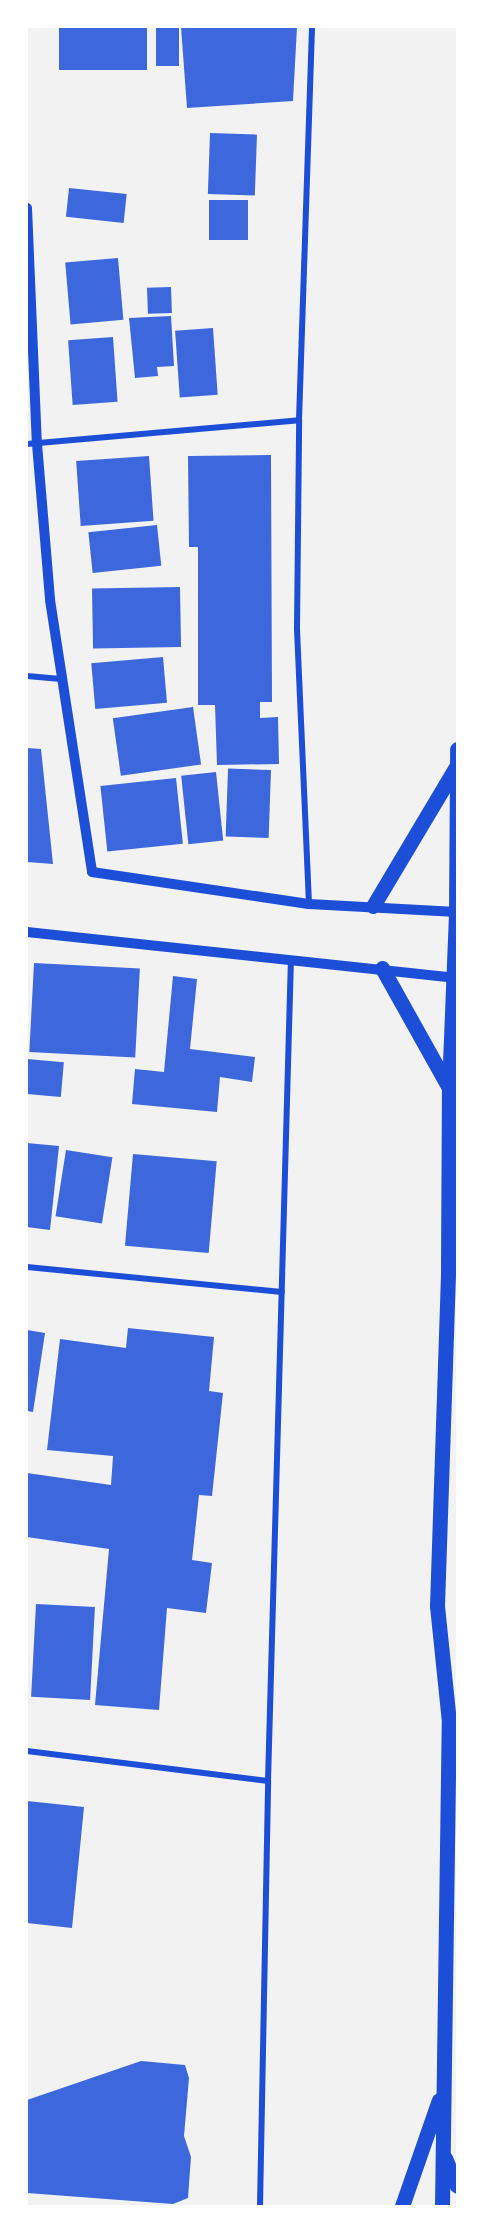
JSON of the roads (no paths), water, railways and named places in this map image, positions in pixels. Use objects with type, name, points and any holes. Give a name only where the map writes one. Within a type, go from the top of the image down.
[{"type":"main road","points":[[442,2206],[442,2150],[446,2083],[449,1722],[436,1606],[448,1270],[449,1088],[457,912],[457,749]]},
{"type":"main road","points":[[373,906],[456,767]]},
{"type":"main road","points":[[382,968],[421,1034],[449,1088]]},
{"type":"main road","points":[[449,1722],[457,1691]]},
{"type":"main road","points":[[402,2206],[446,2083]]},
{"type":"main road","points":[[442,2150],[457,2186]]},
{"type":"street","points":[[309,904],[297,628],[299,420],[312,27]]},
{"type":"street","points":[[27,208],[32,444],[50,600],[92,872],[309,904],[457,912]]},
{"type":"street","points":[[32,444],[299,420]]},
{"type":"street","points":[[27,676],[62,679]]},
{"type":"street","points":[[27,932],[454,977]]},
{"type":"street","points":[[260,2206],[268,1781],[291,960]]},
{"type":"street","points":[[27,1267],[282,1292]]},
{"type":"street","points":[[27,1751],[268,1781]]}]
